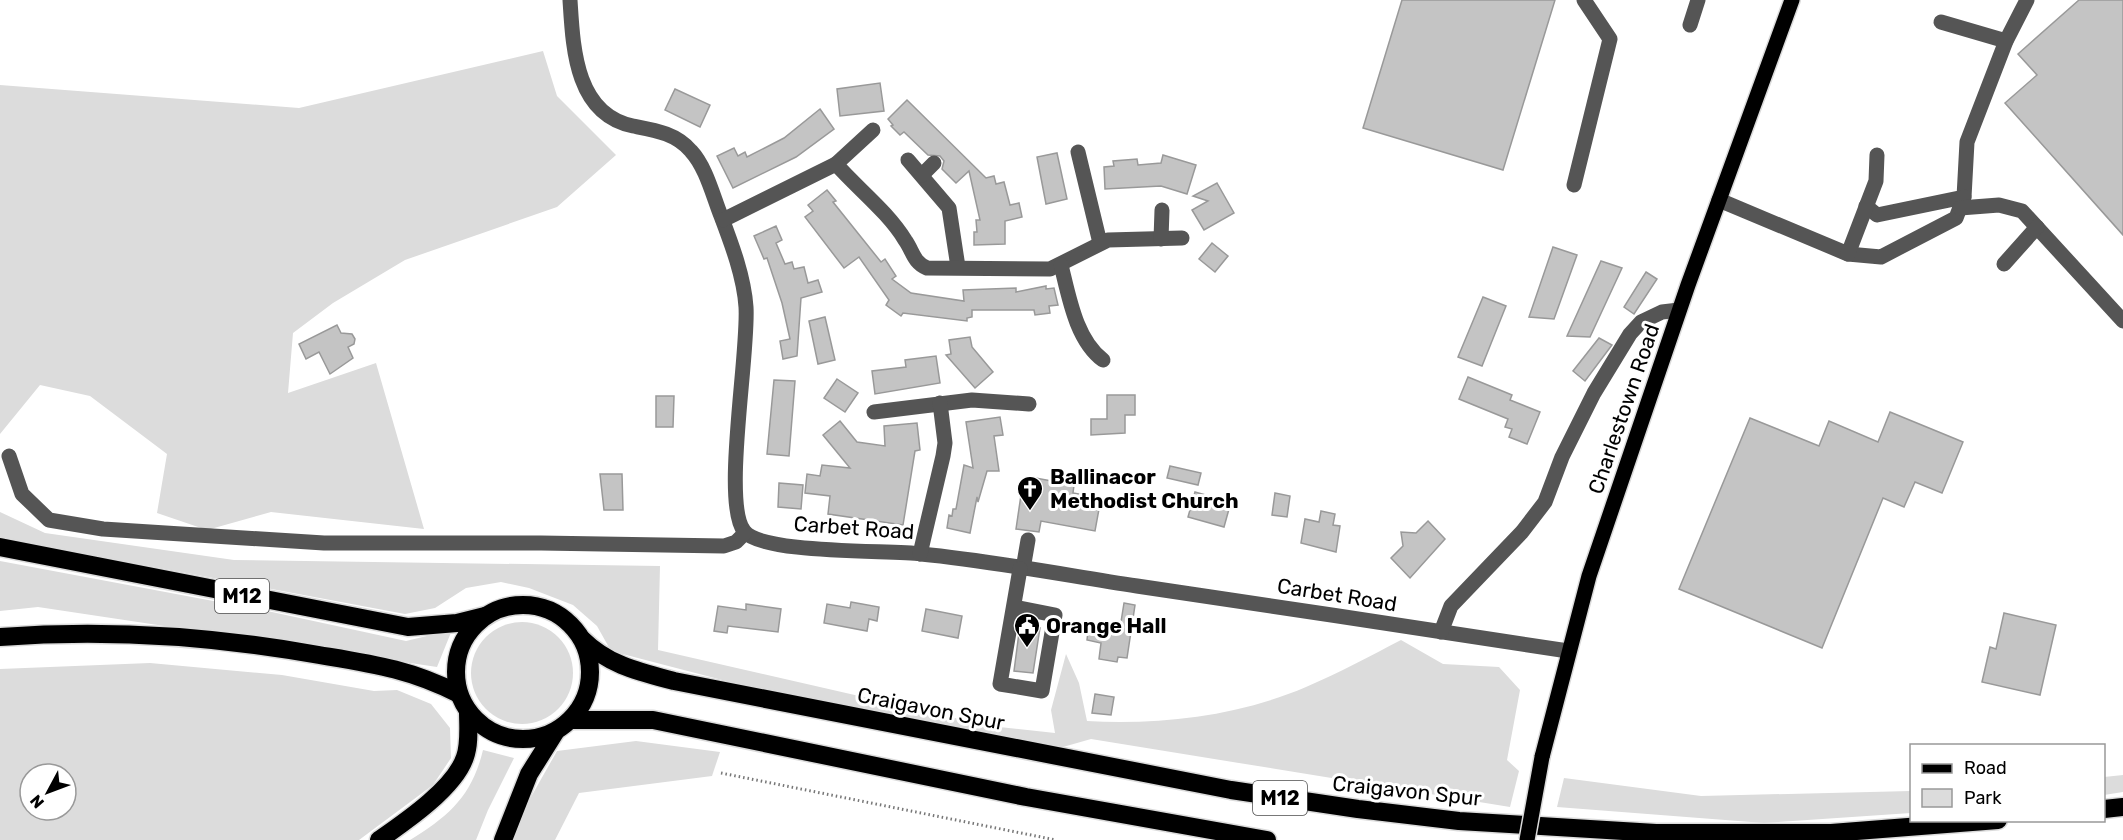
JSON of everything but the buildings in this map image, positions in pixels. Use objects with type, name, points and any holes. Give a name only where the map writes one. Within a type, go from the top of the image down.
[{"type":"highway","name":"M12","points":[[0,547],[398,626],[457,623],[514,605],[540,607],[555,612],[571,624],[582,639],[590,659],[591,679],[583,704],[572,720],[556,731],[539,738],[516,739],[490,731],[468,711],[459,694],[456,678],[459,651],[472,627],[485,616]]},
{"type":"highway","name":"M12","points":[[0,637],[53,633],[151,635],[255,643],[404,670],[459,694]]},
{"type":"highway","name":"Craigavon Spur","points":[[582,639],[598,655],[610,661],[674,681],[1231,790],[1358,809],[1459,821],[1656,833],[1831,833],[1972,822]]},
{"type":"highway","points":[[379,840],[445,787],[460,768],[467,751],[468,711]]},
{"type":"highway","name":"M12","points":[[572,720],[653,720],[1026,797],[1267,840]]},
{"type":"highway","points":[[503,840],[529,774],[556,731]]},
{"type":"highway","points":[[2105,809],[2123,807]]},
{"type":"main road","name":"Charlestown Road","points":[[1527,840],[1542,757],[1588,576],[1679,310],[1791,0]]},
{"type":"street","points":[[9,456],[22,494],[49,520],[103,529],[324,543],[724,546],[735,542],[745,533],[738,520],[734,466],[746,356],[744,286],[723,220],[694,153],[671,135],[624,124],[611,117],[590,98],[578,63],[570,0]]},
{"type":"street","points":[[1574,185],[1610,39],[1584,0]]},
{"type":"street","points":[[1690,25],[1698,0]]},
{"type":"street","points":[[1719,201],[1848,254],[1881,257],[1956,218],[1962,202],[1967,142],[2006,41],[2027,0]]},
{"type":"street","points":[[1941,22],[2006,41]]},
{"type":"street","points":[[723,220],[836,164],[873,130]]},
{"type":"street","points":[[1078,152],[1100,243]]},
{"type":"street","points":[[1848,254],[1876,181],[1877,154]]},
{"type":"street","points":[[908,160],[950,208],[958,267]]},
{"type":"street","points":[[922,175],[934,163]]},
{"type":"street","points":[[836,164],[895,227],[920,265],[927,268],[1050,269],[1061,266],[1100,243],[1182,238]]},
{"type":"street","points":[[1866,206],[1877,214],[1962,202],[1999,205],[2022,211],[2123,321]]},
{"type":"street","points":[[1161,238],[1162,210]]},
{"type":"street","points":[[2004,264],[2037,227]]},
{"type":"street","points":[[1061,266],[1069,298],[1083,333],[1092,350],[1104,360]]},
{"type":"street","points":[[1441,632],[1451,606],[1522,532],[1545,502],[1562,457],[1594,393],[1630,334],[1641,322],[1662,312],[1679,310]]},
{"type":"street","points":[[874,412],[972,400],[1029,404]]},
{"type":"street","points":[[920,554],[945,443],[940,403]]},
{"type":"street","name":"Carbet Road","points":[[745,533],[762,542],[920,554],[1568,651]]},
{"type":"street","points":[[1014,607],[1055,615],[1042,691],[1000,684],[1014,607],[1028,540]]},
{"type":"path","points":[[721,773],[1056,840]]},
{"type":"green space","points":[[543,51],[557,96],[616,155],[557,207],[405,260],[333,303],[293,333],[288,393],[376,363],[424,529],[271,512],[207,530],[157,513],[167,454],[90,396],[40,385],[0,434],[0,85],[299,108]]},
{"type":"green space","points":[[0,512],[45,533],[234,560],[660,566],[658,650],[990,726],[1055,733],[1051,710],[1066,654],[1079,683],[1087,721],[1171,720],[1226,712],[1280,697],[1330,676],[1401,640],[1443,664],[1499,667],[1520,690],[1507,760],[1519,771],[1510,807],[1091,739],[1056,749],[961,733],[726,681],[611,651],[597,626],[573,605],[529,588],[501,582],[466,588],[435,608],[405,614],[0,538]]},
{"type":"green space","points":[[0,561],[272,612],[406,641],[452,630],[437,667],[38,607],[0,611]]},
{"type":"green space","points":[[522,622],[542,625],[551,630],[565,644],[570,653],[573,673],[570,693],[565,702],[551,716],[542,721],[522,724],[502,721],[493,716],[479,702],[474,693],[471,673],[474,653],[479,644],[493,630],[502,625]]},
{"type":"green space","points":[[150,663],[282,675],[374,691],[397,690],[431,704],[450,728],[451,758],[433,785],[359,840],[0,840],[0,669]]},
{"type":"green space","points":[[636,741],[720,752],[712,776],[579,793],[555,840],[513,840],[527,804],[557,751]]},
{"type":"green space","points":[[483,750],[514,758],[476,840],[410,840],[436,822],[457,803],[472,780]]},
{"type":"green space","points":[[2123,775],[2123,792],[2105,795],[2105,777]]},
{"type":"green space","points":[[1564,778],[1701,796],[1910,791],[1910,813],[1764,823],[1557,807]]},
{"type":"place","name":"Ballinacor Methodist Church","points":[[1030,512]]},
{"type":"place","name":"Orange Hall","points":[[1027,649]]}]
